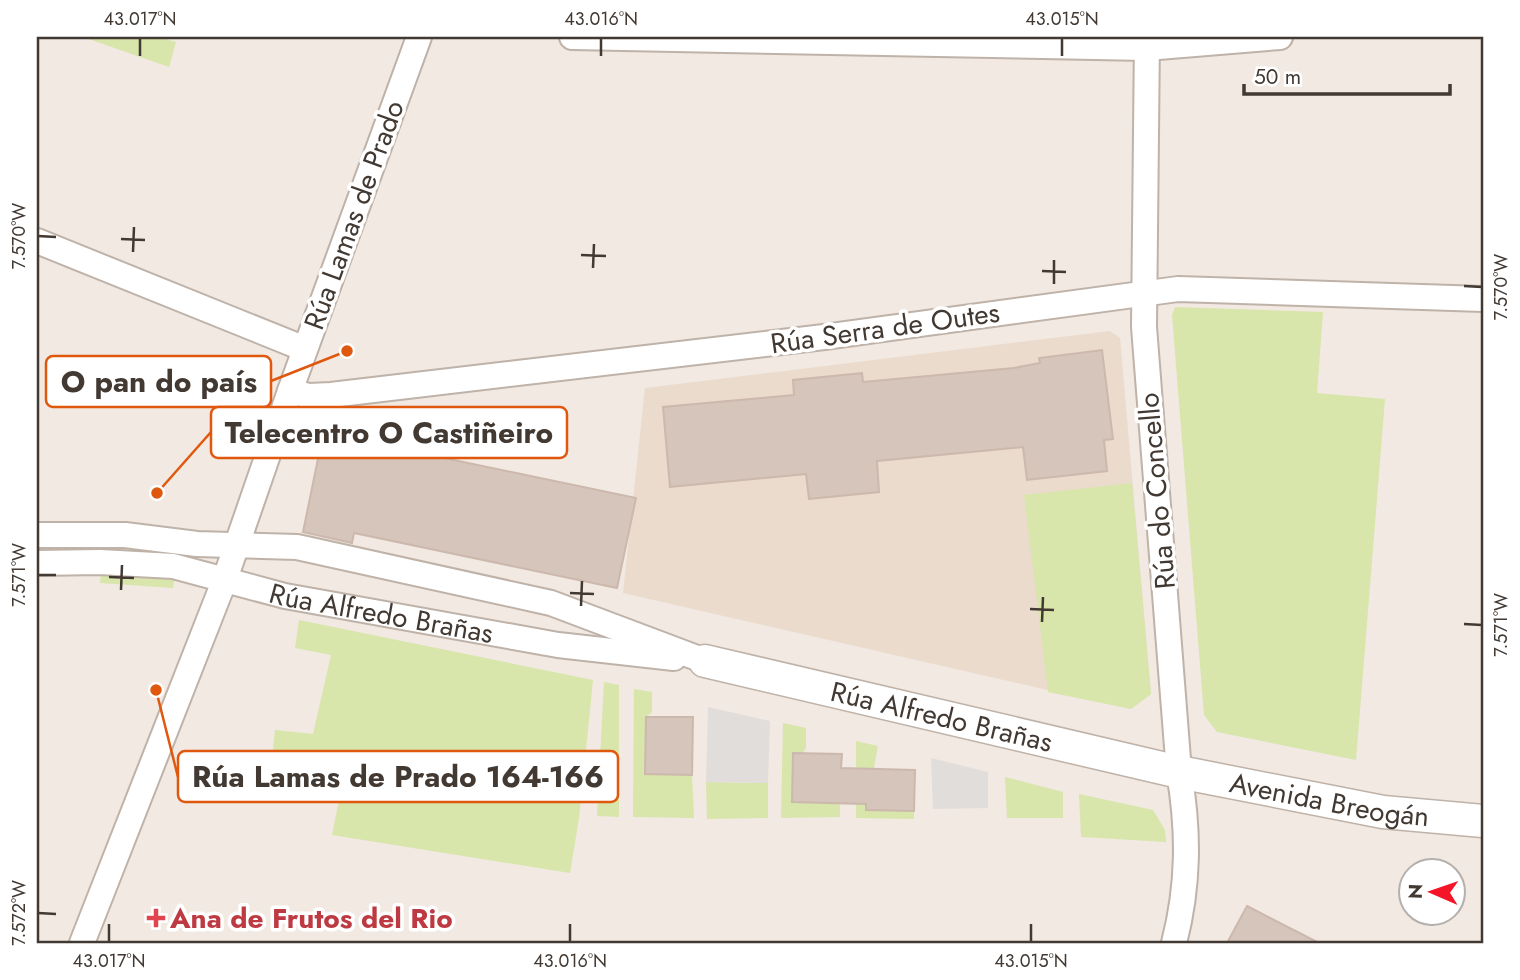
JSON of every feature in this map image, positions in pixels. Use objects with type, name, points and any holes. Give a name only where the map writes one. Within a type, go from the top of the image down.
[{"type":"street","name":"Rúa Lamas de Prado","points":[[82,943],[238,545],[290,391],[419,37]]},
{"type":"street","points":[[572,37],[1146,42],[1280,37]]},
{"type":"street","name":"Rúa do Concello","points":[[1146,42],[1143,293],[1179,772],[1188,830],[1187,875],[1174,943]]},
{"type":"street","points":[[37,241],[305,349]]},
{"type":"street","name":"Rúa Serra de Outes","points":[[290,391],[309,396],[386,389],[824,337],[1178,289],[1483,299]]},
{"type":"street","name":"Rúa Alfredo Brañas","points":[[37,535],[125,535],[238,545],[290,545],[551,603],[705,661]]},
{"type":"street","name":"Rúa Alfredo Brañas","points":[[37,563],[100,562],[173,566],[285,596],[558,645],[705,661],[1179,772]]},
{"type":"street","name":"Avenida Breogán","points":[[1179,772],[1383,812],[1483,821]]},
{"type":"shaded area","points":[[1110,331],[1120,338],[1151,694],[1131,709],[623,593],[645,388]]},
{"type":"shaded area","points":[[708,707],[770,721],[768,783],[706,782]]},
{"type":"shaded area","points":[[931,758],[988,772],[988,808],[933,809]]},
{"type":"green space","points":[[83,37],[159,37],[176,42],[169,67]]},
{"type":"green space","points":[[1175,307],[1323,312],[1317,393],[1385,399],[1356,760],[1217,732],[1204,715],[1172,315]]},
{"type":"green space","points":[[1132,483],[1151,694],[1131,709],[1048,692],[1024,495]]},
{"type":"green space","points":[[85,544],[174,552],[173,557],[37,553],[37,546]]},
{"type":"green space","points":[[101,573],[174,580],[173,588],[100,583]]},
{"type":"green space","points":[[299,620],[593,680],[579,818],[570,873],[332,835],[345,770],[272,758],[275,730],[313,734],[331,655],[295,648]]},
{"type":"green space","points":[[604,682],[619,685],[619,817],[597,816]]},
{"type":"green space","points":[[634,689],[652,692],[652,712],[646,717],[645,774],[692,775],[694,818],[633,817]]},
{"type":"green space","points":[[783,723],[806,728],[806,748],[802,754],[793,754],[792,802],[840,803],[840,817],[781,818]]},
{"type":"green space","points":[[856,741],[878,746],[866,810],[914,811],[914,819],[856,818]]},
{"type":"green space","points":[[1005,777],[1063,792],[1063,818],[1007,818]]},
{"type":"green space","points":[[706,782],[768,783],[768,818],[707,819]]},
{"type":"green space","points":[[1079,794],[1153,810],[1165,830],[1166,842],[1081,837]]},
{"type":"building","points":[[1102,350],[1113,439],[1104,440],[1107,471],[1027,480],[1023,447],[877,461],[879,492],[809,499],[806,474],[670,487],[663,407],[794,395],[793,380],[862,373],[863,382],[1014,368],[1040,363],[1039,358]]},
{"type":"building","points":[[327,415],[381,426],[380,431],[408,437],[406,450],[636,498],[617,588],[354,533],[352,543],[303,532]]},
{"type":"building","points":[[646,717],[693,717],[692,775],[645,774]]},
{"type":"building","points":[[793,753],[842,754],[841,768],[915,770],[914,811],[866,810],[866,804],[792,802]]},
{"type":"building","points":[[1247,906],[1319,943],[1227,943]]},
{"type":"place","name":"O pan do país","points":[[347,351]]},
{"type":"place","name":"Telecentro O Castiñeiro","points":[[157,493]]},
{"type":"place","name":"Rúa Lamas de Prado 164-166","points":[[156,690]]},
{"type":"place","name":"Ana de Frutos del Rio","points":[[156,918]]}]
